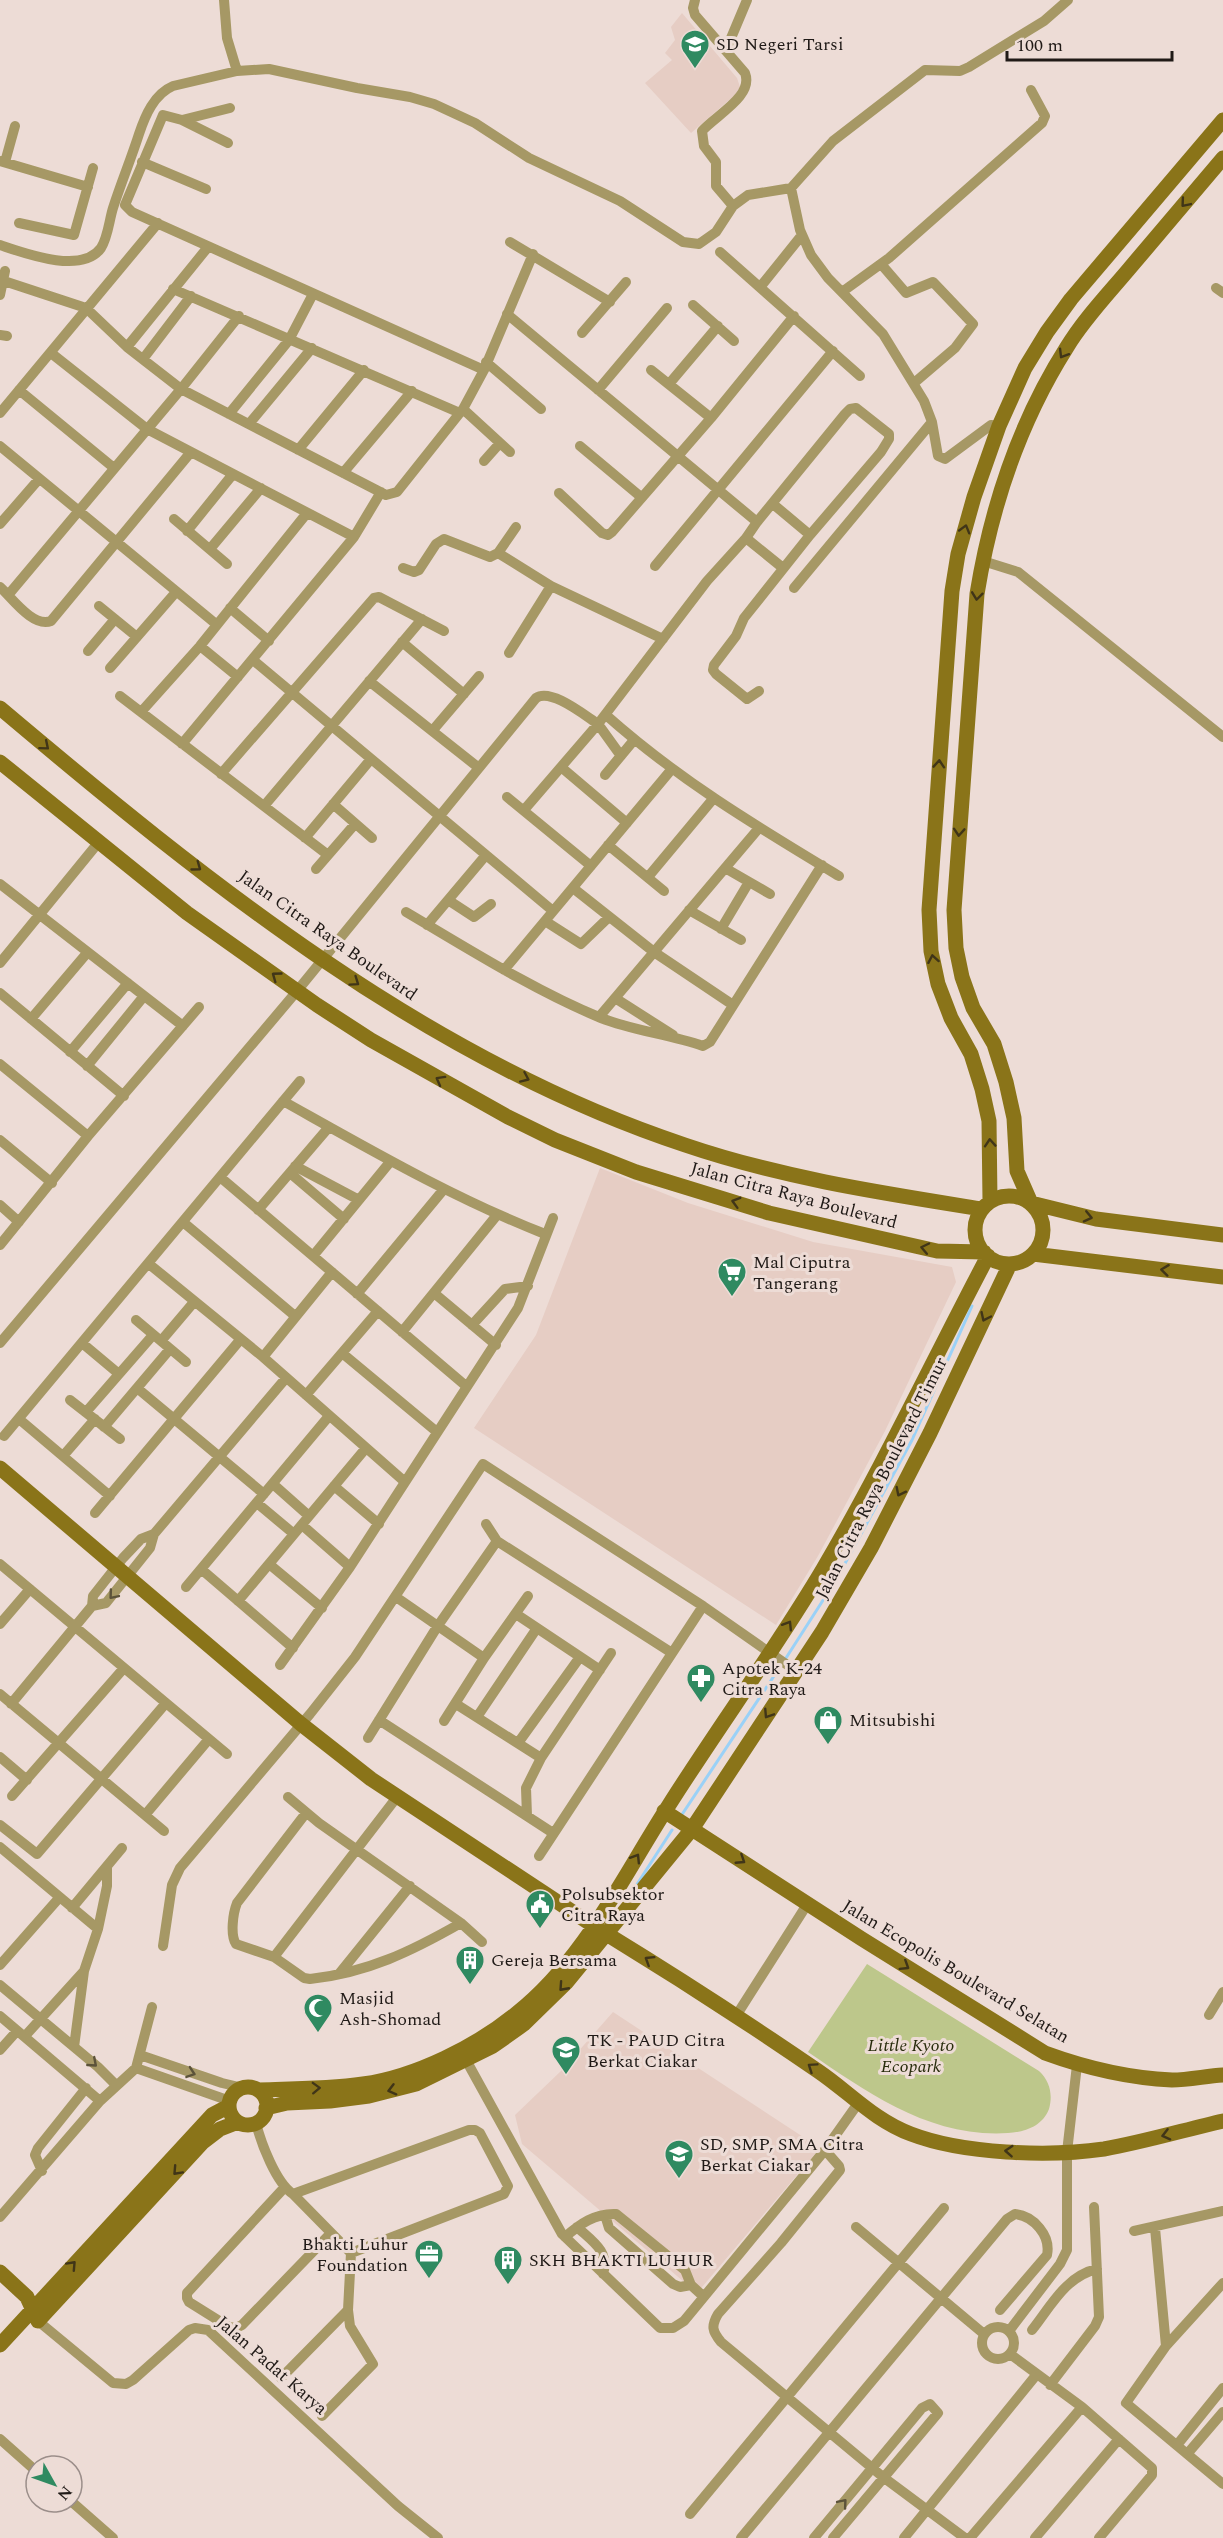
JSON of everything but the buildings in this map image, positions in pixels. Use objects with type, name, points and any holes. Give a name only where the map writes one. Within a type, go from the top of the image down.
[{"type":"street","points":[[224,0],[227,38],[237,71]]},
{"type":"street","points":[[695,0],[693,8],[695,15],[745,73],[748,81],[737,99],[702,131],[702,141],[716,162],[716,186],[733,206]]},
{"type":"street","points":[[726,50],[747,0]]},
{"type":"street","points":[[0,245],[37,257],[56,260],[82,258],[97,251],[106,236],[143,122],[158,97],[172,86],[237,71],[269,69],[410,97],[434,104],[475,123],[529,158],[620,201],[689,244],[703,243],[719,228],[733,206],[748,195],[791,188],[833,141],[925,70],[960,70],[969,67],[1044,21],[1064,1]]},
{"type":"street","points":[[842,292],[881,264],[947,209],[970,185],[1042,123],[1045,116],[1032,90]]},
{"type":"street","points":[[182,120],[230,108]]},
{"type":"street","points":[[228,143],[167,114],[160,116],[125,205],[132,212],[208,247],[485,366],[541,409]]},
{"type":"street","points":[[1223,120],[1059,316],[1025,369],[999,426],[974,497],[958,554],[952,591],[929,910],[931,951],[941,992],[951,1018],[971,1054],[982,1089],[990,1133],[986,1205],[975,1226],[976,1236],[986,1254],[998,1262],[1010,1264],[1033,1254],[1040,1245],[1043,1223],[1017,1171],[1014,1118],[1006,1082],[994,1044],[973,1008],[962,977],[956,948],[954,910],[972,649],[982,561],[998,505],[1028,418],[1067,346],[1090,315],[1223,158]]},
{"type":"street","points":[[15,126],[3,162],[88,187]]},
{"type":"street","points":[[142,162],[206,189]]},
{"type":"street","points":[[19,223],[74,235],[93,168]]},
{"type":"street","points":[[791,188],[802,235],[817,263],[883,334],[914,383],[933,422],[938,456],[945,459],[991,425],[999,426]]},
{"type":"street","points":[[0,413],[158,223]]},
{"type":"street","points":[[761,286],[802,235]]},
{"type":"street","points":[[510,242],[610,302]]},
{"type":"street","points":[[127,346],[208,247]]},
{"type":"street","points":[[720,252],[860,376]]},
{"type":"street","points":[[0,295],[4,276],[86,308],[127,346],[181,389],[386,495],[397,492],[461,411],[485,366],[533,254]]},
{"type":"street","points":[[881,264],[906,293],[928,282],[938,285],[973,324],[955,348],[914,383]]},
{"type":"street","points":[[582,333],[626,282]]},
{"type":"street","points":[[173,289],[461,411],[510,452]]},
{"type":"street","points":[[229,414],[289,340],[314,294]]},
{"type":"street","points":[[143,359],[191,296]]},
{"type":"street","points":[[693,305],[734,341]]},
{"type":"street","points":[[598,390],[667,308]]},
{"type":"street","points":[[507,314],[757,522]]},
{"type":"street","points":[[191,452],[51,621],[46,623],[36,621],[4,591],[78,511],[239,316]]},
{"type":"street","points":[[559,493],[602,533],[608,535],[711,418],[794,316]]},
{"type":"street","points":[[669,384],[718,326]]},
{"type":"street","points":[[249,424],[312,348]]},
{"type":"street","points":[[655,566],[833,351]]},
{"type":"street","points":[[51,352],[147,429],[354,537]]},
{"type":"street","points":[[298,450],[364,370]]},
{"type":"street","points":[[651,370],[711,418]]},
{"type":"street","points":[[19,390],[114,468]]},
{"type":"street","points":[[343,473],[412,391]]},
{"type":"street","points":[[524,810],[606,715],[707,581],[746,538],[850,409],[861,411],[889,434],[889,440],[744,618],[736,636],[713,670],[747,699],[759,691]]},
{"type":"street","points":[[794,588],[933,422]]},
{"type":"street","points":[[484,461],[500,443]]},
{"type":"street","points":[[0,446],[216,624]]},
{"type":"street","points":[[580,446],[641,497]]},
{"type":"street","points":[[187,531],[233,474]]},
{"type":"street","points":[[0,525],[39,479]]},
{"type":"street","points":[[210,549],[261,488]]},
{"type":"street","points":[[182,744],[354,537],[381,492]]},
{"type":"street","points":[[773,504],[810,536]]},
{"type":"street","points":[[141,712],[200,646],[307,513]]},
{"type":"street","points":[[174,519],[227,564]]},
{"type":"street","points":[[403,568],[414,572],[419,570],[436,544],[444,539],[490,557],[498,553],[516,527]]},
{"type":"street","points":[[746,538],[783,568]]},
{"type":"street","points":[[498,553],[550,586],[663,639]]},
{"type":"street","points":[[958,554],[1018,572],[1223,737]]},
{"type":"street","points":[[508,652],[550,586]]},
{"type":"street","points":[[111,668],[176,592]]},
{"type":"street","points":[[221,774],[376,597],[444,630]]},
{"type":"street","points":[[99,606],[136,637]]},
{"type":"street","points":[[230,608],[269,641]]},
{"type":"street","points":[[88,651],[115,619]]},
{"type":"street","points":[[264,806],[422,619]]},
{"type":"street","points":[[402,642],[464,694]]},
{"type":"street","points":[[200,646],[238,677]]},
{"type":"street","points":[[253,660],[553,911]]},
{"type":"street","points":[[433,730],[479,676]]},
{"type":"street","points":[[369,681],[479,768]]},
{"type":"street","points":[[0,1343],[297,991],[540,695],[553,696],[598,724],[621,756]]},
{"type":"street","points":[[120,696],[328,855]]},
{"type":"street","name":"Jalan Citra Raya Boulevard","points":[[0,708],[176,852],[322,958],[367,990],[483,1058],[638,1128],[747,1165],[842,1187],[986,1205]]},
{"type":"street","points":[[606,715],[671,770],[713,799],[839,876]]},
{"type":"street","points":[[605,775],[634,740]]},
{"type":"street","points":[[305,838],[371,759]]},
{"type":"street","name":"Jalan Citra Raya Boulevard","points":[[0,762],[187,913],[297,991],[371,1040],[475,1099],[555,1140],[652,1178],[783,1217],[937,1251],[986,1254]]},
{"type":"street","points":[[561,767],[627,823]]},
{"type":"street","points":[[504,970],[671,770]]},
{"type":"street","points":[[507,796],[591,866]]},
{"type":"street","points":[[648,877],[713,799]]},
{"type":"street","points":[[333,804],[372,838]]},
{"type":"street","points":[[316,870],[355,824]]},
{"type":"street","points":[[599,1017],[759,828]]},
{"type":"street","points":[[0,963],[98,843]]},
{"type":"street","points":[[609,845],[664,891]]},
{"type":"street","points":[[427,925],[486,855]]},
{"type":"street","points":[[406,912],[504,970],[599,1017],[629,1028],[676,1036],[705,1046],[710,1042],[822,866]]},
{"type":"street","points":[[725,868],[770,894]]},
{"type":"street","points":[[721,929],[749,882]]},
{"type":"street","points":[[0,884],[183,1026]]},
{"type":"street","points":[[573,888],[608,918],[654,952],[733,1005]]},
{"type":"street","points":[[448,900],[474,917],[491,904]]},
{"type":"street","points":[[689,910],[741,940]]},
{"type":"street","points":[[545,921],[581,944],[608,918]]},
{"type":"street","points":[[31,1019],[87,953]]},
{"type":"street","points":[[70,1052],[128,983]]},
{"type":"street","points":[[87,1066],[144,996]]},
{"type":"street","points":[[615,998],[676,1036]]},
{"type":"street","points":[[2,999],[31,1019],[124,1096]]},
{"type":"street","points":[[0,1245],[52,1184],[88,1136],[199,1007]]},
{"type":"street","points":[[0,1064],[88,1136]]},
{"type":"street","points":[[4,1436],[300,1081]]},
{"type":"street","points":[[283,1101],[390,1162],[497,1215],[545,1234]]},
{"type":"street","points":[[258,1210],[329,1127]]},
{"type":"street","points":[[0,1140],[52,1184]]},
{"type":"street","points":[[313,1256],[390,1162]]},
{"type":"street","points":[[293,1169],[359,1200]]},
{"type":"street","points":[[293,1169],[344,1218]]},
{"type":"street","points":[[220,1177],[466,1386]]},
{"type":"street","points":[[357,1294],[444,1189]]},
{"type":"street","points":[[986,1205],[1011,1196],[1096,1219],[1223,1235]]},
{"type":"street","points":[[0,1205],[20,1222]]},
{"type":"street","points":[[402,1332],[497,1215]]},
{"type":"street","points":[[280,1665],[351,1567],[466,1386],[496,1345],[528,1286],[545,1234],[553,1218]]},
{"type":"street","points":[[183,1222],[295,1316]]},
{"type":"street","name":"Jalan Citra Raya Boulevard Timur","points":[[266,2108],[287,2103],[369,2096],[416,2084],[493,2046],[524,2024],[548,2003],[578,1969],[599,1929],[679,1821],[774,1657],[877,1473],[986,1254]]},
{"type":"street","points":[[1033,1254],[1223,1277]]},
{"type":"street","points":[[148,1264],[263,1357],[405,1482]]},
{"type":"street","name":"Jalan Citra Raya Boulevard Timur","points":[[250,2089],[366,2084],[411,2072],[460,2050],[485,2036],[524,2007],[599,1929],[794,1670],[871,1548],[930,1433],[1010,1264]]},
{"type":"street","points":[[263,1357],[332,1272]]},
{"type":"street","points":[[472,1325],[505,1289],[528,1286]]},
{"type":"street","points":[[434,1293],[496,1345]]},
{"type":"street","points":[[63,1456],[119,1374],[194,1302]]},
{"type":"street","points":[[306,1395],[378,1311]]},
{"type":"street","points":[[136,1320],[186,1362]]},
{"type":"street","points":[[95,1513],[240,1340]]},
{"type":"street","points":[[82,1343],[119,1374]]},
{"type":"street","points":[[104,1427],[170,1349]]},
{"type":"street","points":[[342,1353],[437,1432]]},
{"type":"street","points":[[11,1704],[92,1606],[93,1596],[126,1567],[146,1555],[154,1534],[286,1378]]},
{"type":"street","points":[[137,1388],[264,1494]]},
{"type":"street","points":[[70,1400],[120,1439]]},
{"type":"street","points":[[186,1587],[329,1416]]},
{"type":"street","points":[[19,1419],[110,1496]]},
{"type":"street","points":[[238,1601],[366,1448]]},
{"type":"street","points":[[163,1946],[172,1885],[180,1868],[356,1657],[483,1464],[703,1606],[794,1670]]},
{"type":"street","points":[[0,1468],[126,1567],[306,1719],[371,1779],[599,1929],[738,2013],[889,2125],[928,2139],[973,2148],[1030,2153],[1104,2149],[1223,2121]]},
{"type":"street","points":[[273,1484],[309,1516]]},
{"type":"street","points":[[334,1486],[379,1524]]},
{"type":"street","points":[[256,1503],[294,1534]]},
{"type":"street","points":[[486,1524],[497,1541],[672,1653]]},
{"type":"street","points":[[302,1525],[351,1567]]},
{"type":"street","points":[[92,1606],[106,1603],[135,1545],[141,1539],[154,1534]]},
{"type":"street","points":[[368,1738],[437,1627],[497,1541]]},
{"type":"street","points":[[0,1564],[227,1754]]},
{"type":"street","points":[[269,1564],[322,1608]]},
{"type":"street","points":[[201,1569],[293,1648]]},
{"type":"street","points":[[0,1624],[30,1589]]},
{"type":"street","points":[[444,1721],[484,1658],[528,1596]]},
{"type":"street","points":[[396,1597],[484,1658]]},
{"type":"street","points":[[539,1856],[703,1606]]},
{"type":"street","points":[[516,1614],[600,1670]]},
{"type":"street","points":[[477,1717],[537,1628]]},
{"type":"street","points":[[526,1816],[526,1788],[541,1758],[612,1653]]},
{"type":"street","points":[[518,1743],[580,1656]]},
{"type":"street","points":[[12,1796],[123,1668]]},
{"type":"street","points":[[0,1694],[164,1831]]},
{"type":"street","points":[[0,1825],[37,1854],[166,1703]]},
{"type":"street","points":[[456,1704],[541,1758]]},
{"type":"street","points":[[379,1720],[553,1833]]},
{"type":"street","points":[[145,1815],[209,1739]]},
{"type":"street","points":[[0,1757],[27,1780]]},
{"type":"street","points":[[288,1797],[357,1851],[461,1923],[482,1942]]},
{"type":"street","points":[[274,1957],[397,1797]]},
{"type":"street","points":[[306,1813],[235,1909],[234,1942],[274,1957],[307,1980],[377,1965],[413,1950],[461,1923]]},
{"type":"street","name":"Jalan Ecopolis Boulevard Selatan","points":[[679,1821],[1045,2053],[1077,2065],[1126,2076],[1174,2080],[1223,2075]]},
{"type":"street","points":[[72,1908],[122,1848]]},
{"type":"street","points":[[0,1862],[4,1850],[98,1929]]},
{"type":"street","points":[[74,2047],[84,1971],[98,1929],[107,1886],[107,1868]]},
{"type":"street","points":[[339,1974],[410,1886]]},
{"type":"street","points":[[0,1965],[59,1898]]},
{"type":"street","points":[[738,2013],[808,1903]]},
{"type":"street","points":[[0,2050],[40,2019],[84,1971]]},
{"type":"street","points":[[0,1985],[116,2085]]},
{"type":"street","points":[[1209,2015],[1223,1992]]},
{"type":"street","points":[[0,2217],[100,2101],[136,2068],[152,2007]]},
{"type":"street","points":[[0,2016],[100,2101]]},
{"type":"street","points":[[140,2055],[222,2083],[250,2089],[265,2098],[266,2108],[261,2119],[256,2123],[244,2125],[238,2122],[230,2112],[229,2104]]},
{"type":"street","points":[[466,2060],[565,2237],[660,2328],[667,2329],[679,2325],[825,2150],[859,2102]]},
{"type":"street","points":[[1009,2331],[1060,2264],[1067,2250],[1067,2152],[1077,2065]]},
{"type":"street","points":[[136,2068],[229,2104]]},
{"type":"street","points":[[42,2171],[35,2155],[38,2148],[86,2088]]},
{"type":"street","points":[[35,2314],[212,2115],[229,2104],[235,2093],[250,2089]]},
{"type":"street","points":[[0,2345],[35,2314],[203,2142],[220,2129],[238,2122]]},
{"type":"street","points":[[256,2123],[260,2138],[288,2191],[351,2253],[348,2310],[351,2326],[373,2364],[322,2416]]},
{"type":"street","points":[[331,2233],[242,2325],[236,2328],[229,2327],[186,2298],[187,2293],[288,2191],[469,2130],[480,2133],[508,2186],[504,2194],[351,2253]]},
{"type":"street","points":[[825,2150],[840,2166],[840,2170],[713,2322],[714,2332],[721,2342],[872,2468],[965,2538]]},
{"type":"street","points":[[1050,2385],[1097,2322],[1099,2311],[1094,2207]]},
{"type":"street","points":[[690,2514],[944,2208]]},
{"type":"street","points":[[1134,2231],[1223,2211]]},
{"type":"street","points":[[565,2237],[598,2215],[616,2214],[685,2270],[692,2286],[703,2296]]},
{"type":"street","points":[[741,2538],[1007,2219],[1015,2214],[1024,2215],[1046,2235],[1049,2244],[1047,2255],[1000,2310]]},
{"type":"street","points":[[605,2215],[609,2228],[674,2284],[680,2287],[692,2286]]},
{"type":"street","points":[[577,2227],[603,2252],[606,2265],[603,2274]]},
{"type":"street","points":[[856,2228],[984,2334]]},
{"type":"street","points":[[1155,2228],[1166,2346]]},
{"type":"street","points":[[1032,2330],[1070,2281],[1077,2275],[1097,2269]]},
{"type":"street","points":[[0,2272],[27,2297],[35,2314]]},
{"type":"street","points":[[1223,2283],[1166,2346],[1126,2403],[1223,2484]]},
{"type":"street","points":[[281,2378],[348,2310]]},
{"type":"street","name":"Jalan Padat Karya","points":[[35,2314],[113,2383],[119,2385],[133,2380],[189,2330],[195,2328],[208,2330],[398,2506],[438,2538]]},
{"type":"street","points":[[993,2328],[1004,2328],[1009,2331],[1014,2342],[1010,2354],[1000,2359],[990,2358],[983,2350],[984,2334],[993,2328]]},
{"type":"street","points":[[1010,2354],[1082,2407],[1152,2468],[1153,2471],[1099,2538]]},
{"type":"street","points":[[904,2538],[1037,2374]]},
{"type":"street","points":[[1177,2445],[1223,2388]]},
{"type":"street","points":[[814,2538],[922,2408],[930,2404],[938,2413],[832,2538]]},
{"type":"street","points":[[970,2538],[1082,2407]]},
{"type":"street","points":[[1188,2453],[1223,2412]]},
{"type":"street","points":[[0,2439],[24,2460]]},
{"type":"street","points":[[1035,2538],[1119,2439]]},
{"type":"street","points":[[84,2513],[113,2538]]},
{"type":"shaded area","name":"SD Negeri Tarsi","points":[[682,13],[737,78],[740,87],[735,95],[691,133],[645,83],[672,60],[665,53],[675,40],[671,27]]},
{"type":"shaded area","points":[[600,1168],[688,1203],[813,1242],[952,1267],[956,1282],[885,1431],[818,1556],[776,1625],[474,1428],[536,1335]]},
{"type":"shaded area","name":"SD, SMP, SMA Citra Berkat Ciakar","points":[[613,2012],[820,2148],[697,2293],[522,2144],[515,2115],[561,2071]]},
{"type":"green space","name":"Little Kyoto Ecopark","points":[[867,1964],[1039,2071],[1046,2079],[1051,2099],[1049,2109],[1042,2120],[1026,2130],[1008,2133],[979,2133],[952,2128],[901,2110],[854,2083],[808,2052]]},
{"type":"waterway","points":[[786,1658],[836,1580],[912,1440],[972,1306]]},
{"type":"waterway","points":[[681,1816],[776,1673]]},
{"type":"waterway","points":[[634,1889],[672,1830]]},
{"type":"place","name":"SD Negeri Tarsi","points":[[695,70]]},
{"type":"place","name":"Mal Ciputra Tangerang","points":[[732,1298]]},
{"type":"place","name":"Apotek K-24 Citra Raya","points":[[701,1704]]},
{"type":"place","name":"Mitsubishi","points":[[828,1746]]},
{"type":"place","name":"Polsubsektor Citra Raya","points":[[540,1930]]},
{"type":"place","name":"Gereja Bersama","points":[[470,1986]]},
{"type":"place","name":"Masjid Ash-Shomad","points":[[318,2034]]},
{"type":"place","name":"TK - PAUD Citra Berkat Ciakar","points":[[566,2076]]},
{"type":"place","name":"SD, SMP, SMA Citra Berkat Ciakar","points":[[679,2180]]},
{"type":"place","name":"Bhakti Luhur Foundation","points":[[429,2280]]},
{"type":"place","name":"SKH BHAKTI LUHUR","points":[[508,2286]]}]
